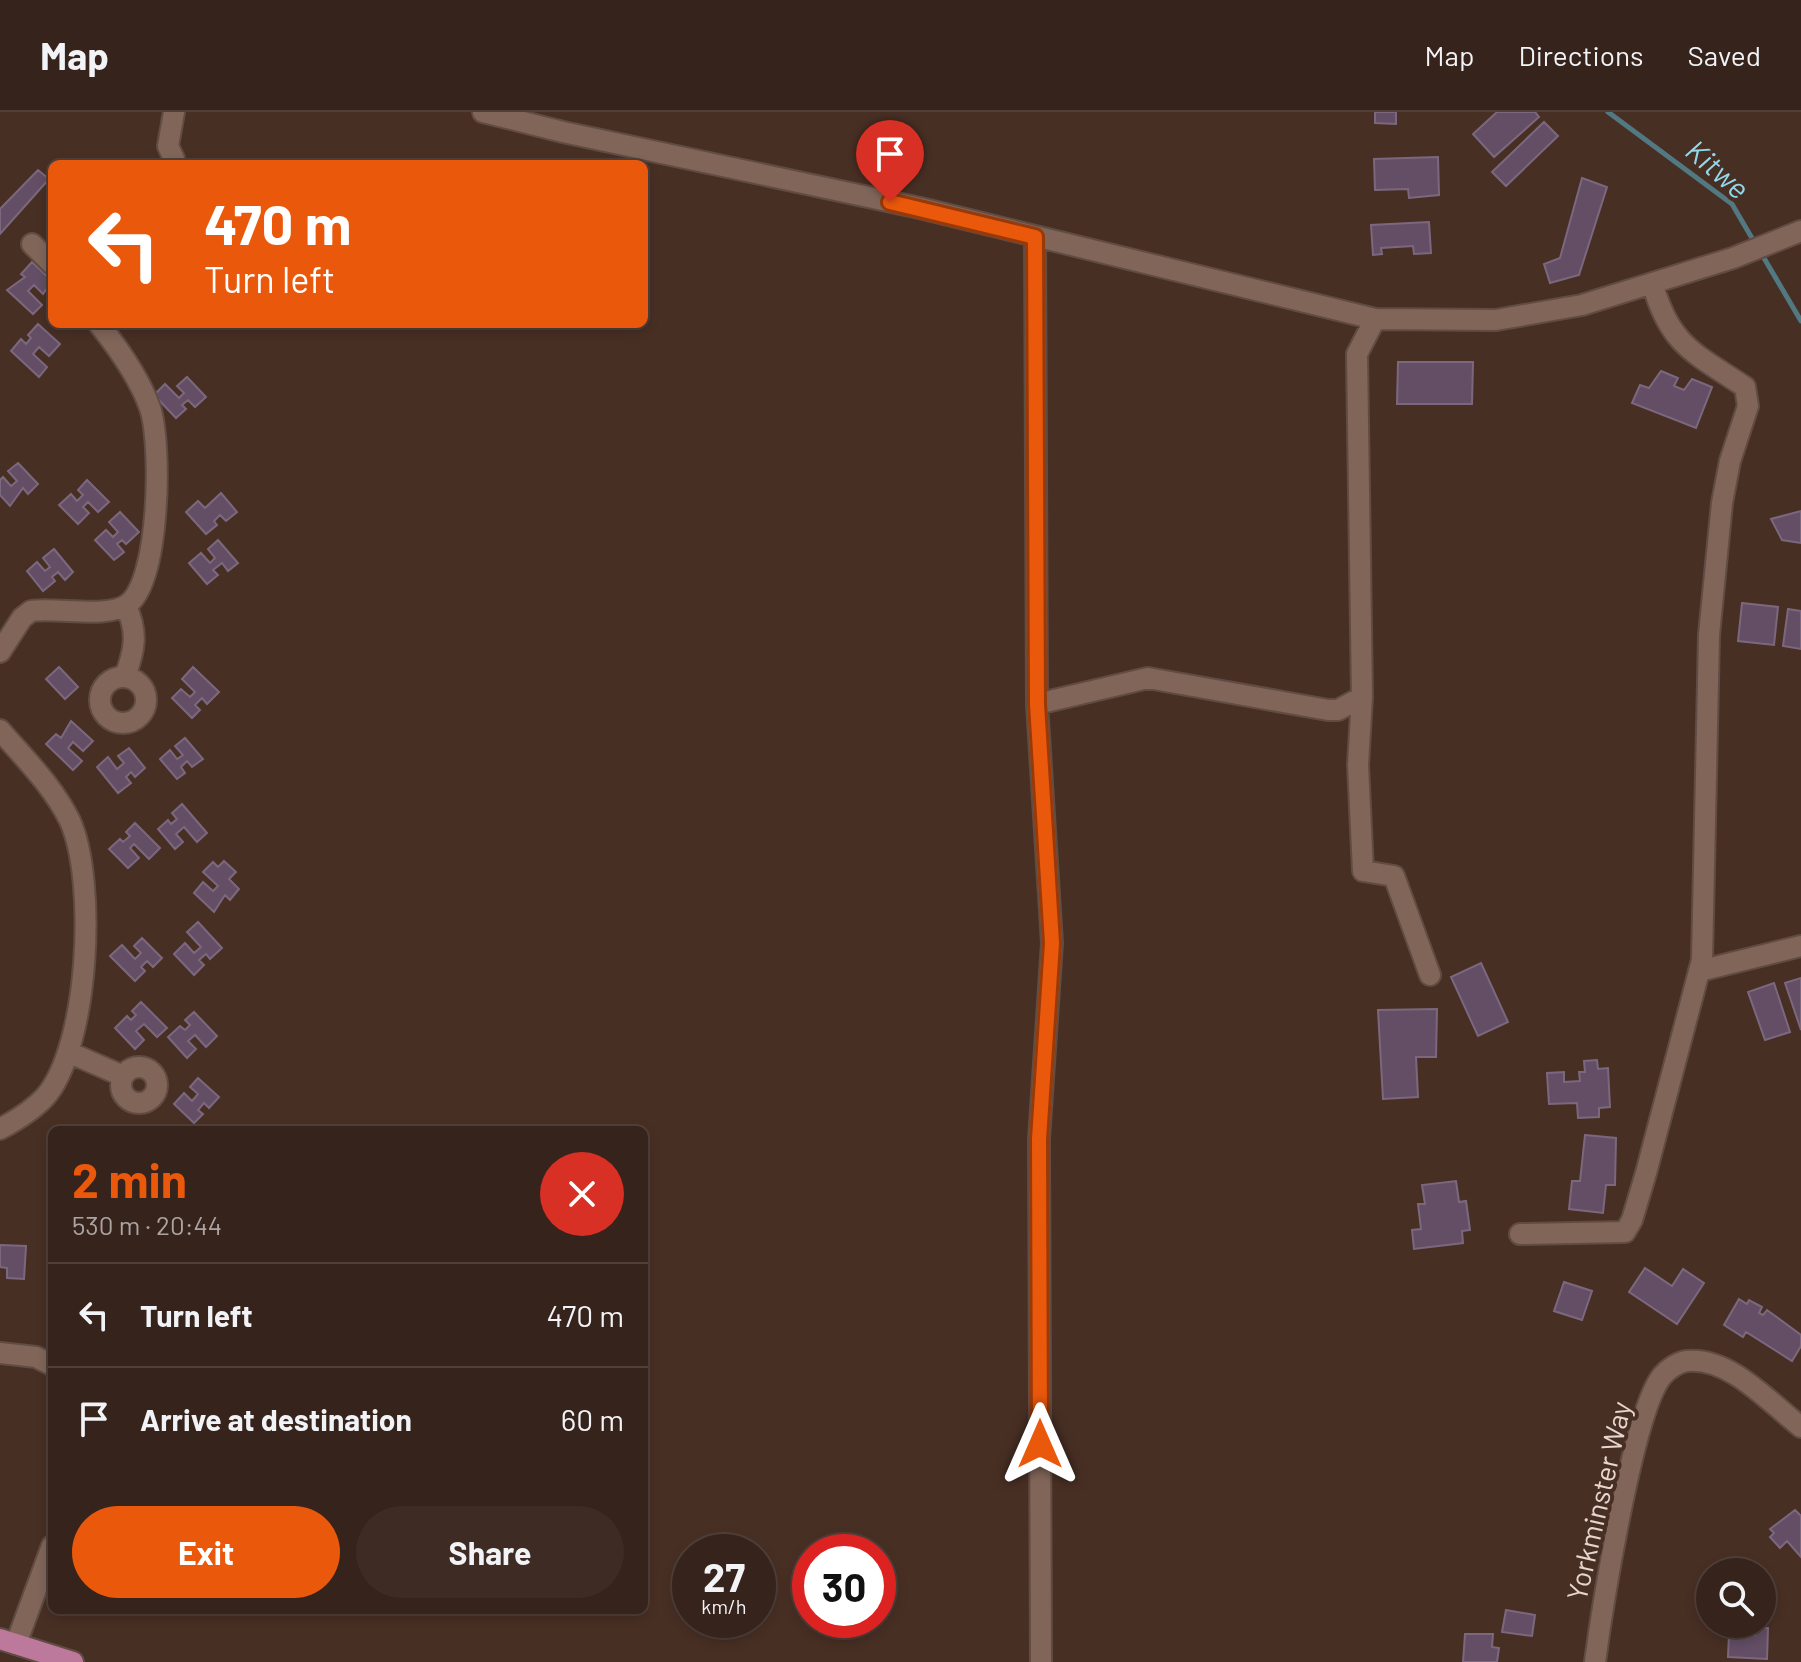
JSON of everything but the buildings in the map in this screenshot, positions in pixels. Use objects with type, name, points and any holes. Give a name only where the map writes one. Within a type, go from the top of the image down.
[{"type":"main road","points":[[8,1641],[73,1662]]},
{"type":"street","points":[[174,112],[168,146],[174,159]]},
{"type":"street","points":[[483,112],[1035,237],[1375,319],[1496,320],[1582,305],[1653,285],[1796,233]]},
{"type":"street","points":[[1035,237],[1037,704],[1052,943],[1039,1139],[1041,1662]]},
{"type":"street","points":[[32,244],[48,260]]},
{"type":"street","points":[[1520,1234],[1625,1232],[1632,1220],[1699,971],[1709,635],[1722,503],[1730,461],[1748,406],[1745,387],[1682,345],[1663,319],[1653,285]]},
{"type":"street","points":[[1375,319],[1357,354],[1362,697],[1358,765],[1363,871],[1394,876],[1430,975]]},
{"type":"street","points":[[0,652],[22,618],[31,611],[110,611],[126,606],[136,596],[155,537],[154,433],[150,408],[102,328]]},
{"type":"street","points":[[125,676],[135,645],[135,631],[126,606]]},
{"type":"street","points":[[1037,704],[1148,678],[1328,710],[1338,710],[1362,697]]},
{"type":"street","points":[[0,730],[49,786],[70,822],[82,858],[85,896],[83,971],[75,1032],[68,1052],[44,1098],[3,1122]]},
{"type":"street","points":[[1699,971],[1801,946]]},
{"type":"street","points":[[68,1052],[123,1076]]},
{"type":"street","points":[[0,1353],[36,1357],[48,1363]]},
{"type":"street","name":"Yorkminster Way","points":[[1595,1662],[1638,1443],[1651,1395],[1662,1376],[1685,1361],[1703,1361],[1722,1367],[1801,1427]]},
{"type":"street","points":[[8,1641],[48,1555]]},
{"type":"waterway","name":"Kitwe","points":[[1608,112],[1732,204],[1756,245]]},
{"type":"waterway","name":"Kitwe","points":[[1761,253],[1801,321]]},
{"type":"route","points":[[890,202],[1035,237],[1037,704],[1052,943],[1039,1139],[1040,1444]]}]
